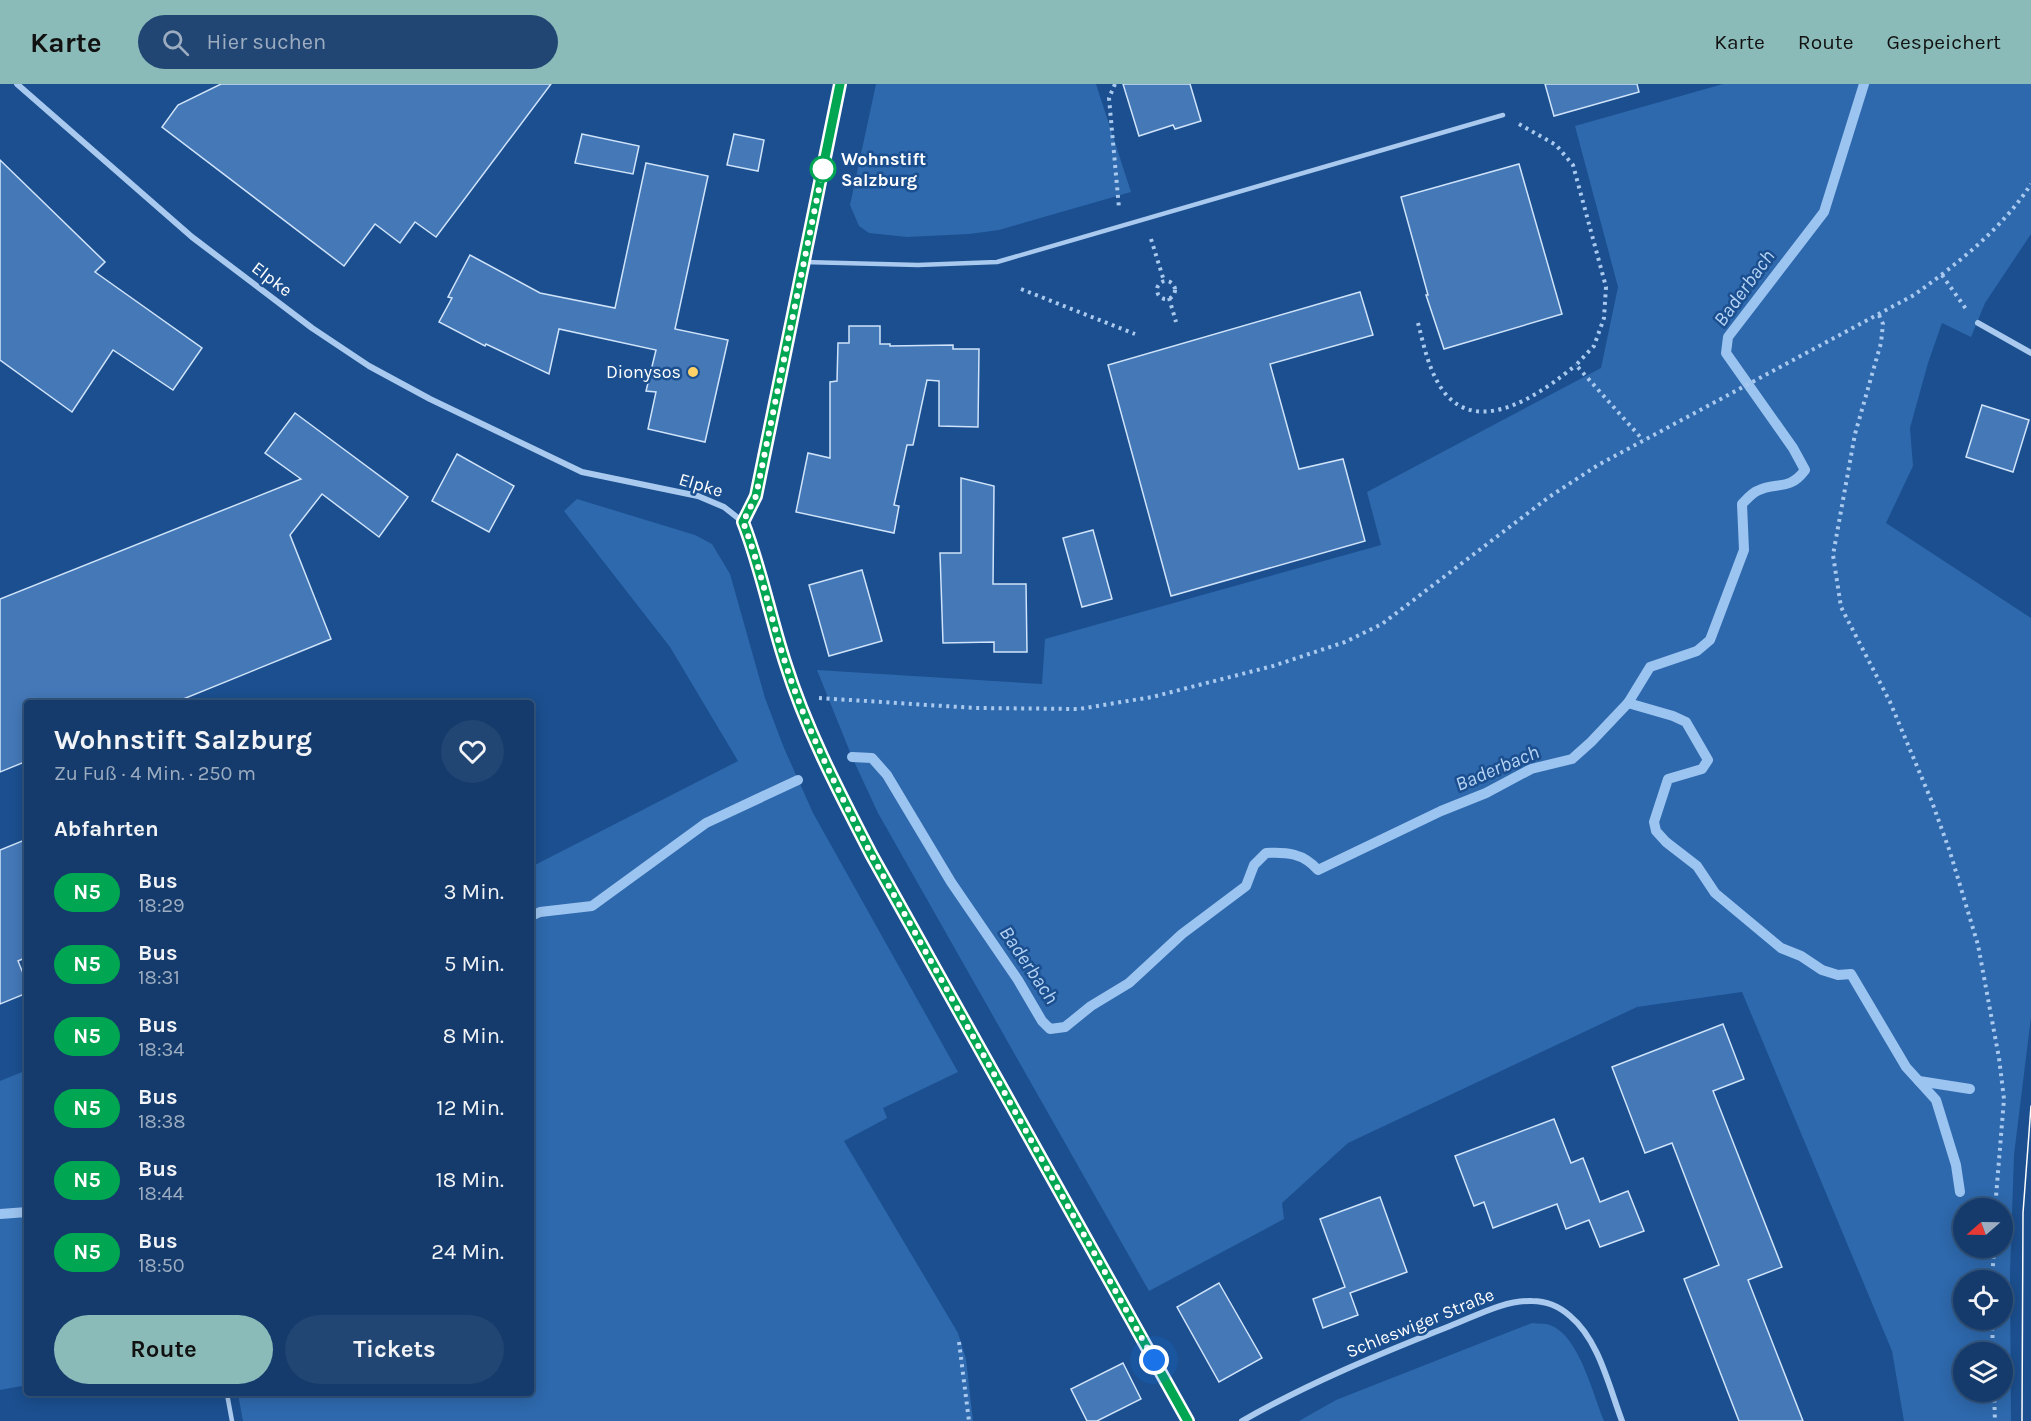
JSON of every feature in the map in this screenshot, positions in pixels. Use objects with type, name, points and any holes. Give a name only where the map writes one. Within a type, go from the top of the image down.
[{"type":"street","name":"Elpke","points":[[17,84],[192,237],[312,328],[369,366],[430,399],[582,472],[698,496],[724,507],[743,522]]},
{"type":"street","points":[[840,84],[756,496],[743,522],[756,555],[797,696],[837,787],[871,854],[1188,1421]]},
{"type":"street","points":[[1978,323],[2031,353]]},
{"type":"street","name":"Schleswiger Straße","points":[[1242,1421],[1319,1381],[1403,1344],[1506,1304],[1533,1301],[1553,1305],[1569,1315],[1582,1328],[1595,1350],[1622,1421]]},
{"type":"lane","points":[[804,262],[918,265],[997,262],[1503,115]]},
{"type":"lane","points":[[227,1396],[232,1421]]},
{"type":"path","points":[[1114,84],[1109,98],[1121,227]]},
{"type":"path","points":[[1418,323],[1430,367],[1444,393],[1468,410],[1488,413],[1508,408],[1553,382],[1576,365],[1594,346],[1598,337],[1604,318],[1606,287],[1573,165],[1556,145],[1503,115]]},
{"type":"path","points":[[797,696],[975,708],[1079,709],[1152,697],[1273,666],[1345,642],[1382,624],[1550,497],[1598,465],[1878,315],[1942,275],[2009,211],[2031,184]]},
{"type":"path","points":[[1145,220],[1164,281]]},
{"type":"path","points":[[1942,275],[1978,323]]},
{"type":"path","points":[[1164,281],[1172,284],[1175,289],[1169,298],[1176,322]]},
{"type":"path","points":[[1164,281],[1157,286],[1157,292],[1163,298],[1169,298]]},
{"type":"path","points":[[1021,289],[1135,334]]},
{"type":"path","points":[[1878,315],[1883,324],[1881,343],[1855,435],[1833,555],[1840,607],[1890,702],[1932,802],[1950,852],[1978,945],[1996,1038],[2004,1099],[1996,1198]]},
{"type":"path","points":[[1576,365],[1643,440]]},
{"type":"path","points":[[958,1342],[969,1421]]},
{"type":"path","points":[[1994,1402],[1995,1421]]},
{"type":"shaded area","points":[[876,84],[1096,84],[1131,192],[999,230],[907,237],[869,233],[859,226],[850,205]]},
{"type":"shaded area","points":[[1723,84],[2031,84],[2031,234],[1985,303],[1971,337],[1942,323],[1910,428],[1913,466],[1886,523],[2031,618],[2031,1017],[2014,1155],[2013,1198],[1953,1198],[1953,1258],[2011,1258],[2010,1270],[1953,1270],[1953,1330],[2010,1330],[2010,1342],[1953,1342],[1953,1402],[2011,1402],[2011,1421],[1904,1421],[1892,1351],[1742,992],[1637,1007],[1348,1143],[1282,1203],[1284,1219],[1149,1291],[878,813],[852,757],[817,670],[1042,684],[1045,639],[1381,545],[1367,492],[1601,368],[1618,287],[1575,126]]},
{"type":"shaded area","points":[[577,499],[695,535],[712,544],[730,574],[765,698],[813,813],[958,1072],[883,1108],[887,1118],[844,1141],[958,1333],[966,1359],[973,1421],[243,1421],[238,1396],[534,1396],[534,865],[738,761],[670,647],[564,511]]},
{"type":"shaded area","points":[[24,1071],[24,1386],[0,1390],[0,1081]]},
{"type":"shaded area","points":[[1532,1323],[1550,1325],[1560,1331],[1569,1341],[1584,1367],[1604,1421],[1299,1421],[1336,1400]]},
{"type":"building","points":[[221,84],[551,84],[436,237],[415,222],[400,243],[375,224],[344,266],[162,127],[178,105]]},
{"type":"building","points":[[1123,84],[1190,84],[1201,121],[1175,129],[1173,125],[1139,136]]},
{"type":"building","points":[[1545,84],[1637,84],[1639,92],[1554,116]]},
{"type":"building","points":[[582,134],[639,146],[633,174],[575,163]]},
{"type":"building","points":[[734,134],[764,140],[758,171],[727,165]]},
{"type":"building","points":[[0,160],[105,262],[95,272],[202,348],[173,390],[113,350],[72,412],[0,360]]},
{"type":"building","points":[[646,163],[708,176],[675,329],[728,340],[705,442],[648,429],[656,392],[646,391],[656,350],[559,329],[549,374],[486,344],[485,346],[439,322],[452,298],[448,297],[470,255],[540,293],[615,308]]},
{"type":"building","points":[[1519,164],[1562,314],[1444,349],[1426,295],[1428,295],[1401,197]]},
{"type":"building","points":[[1360,292],[1373,335],[1270,364],[1299,469],[1343,459],[1365,541],[1171,596],[1108,365]]},
{"type":"building","points":[[849,326],[880,326],[880,344],[890,344],[890,346],[953,345],[953,349],[979,349],[978,427],[939,426],[939,381],[927,380],[913,445],[907,445],[894,505],[899,506],[894,533],[796,512],[808,453],[830,458],[830,382],[837,381],[838,343],[849,343]]},
{"type":"building","points":[[1982,405],[2029,420],[2013,472],[1966,457]]},
{"type":"building","points":[[295,413],[408,497],[379,537],[322,494],[290,535],[331,639],[181,700],[24,700],[24,762],[0,772],[0,599],[301,479],[265,453]]},
{"type":"building","points":[[457,454],[514,486],[489,532],[432,501]]},
{"type":"building","points":[[961,478],[994,486],[993,584],[1026,584],[1027,652],[994,652],[994,642],[943,643],[940,553],[961,553]]},
{"type":"building","points":[[1093,530],[1112,599],[1082,607],[1063,538]]},
{"type":"building","points":[[862,570],[882,641],[829,656],[809,585]]},
{"type":"building","points":[[24,840],[24,958],[18,961],[24,976],[24,994],[0,1004],[0,850]]},
{"type":"building","points":[[1723,1024],[1744,1079],[1713,1091],[1782,1267],[1748,1280],[1803,1421],[1739,1421],[1684,1279],[1719,1265],[1672,1143],[1645,1153],[1612,1067]]},
{"type":"building","points":[[1554,1119],[1571,1163],[1583,1158],[1600,1202],[1628,1191],[1644,1231],[1600,1247],[1589,1220],[1566,1229],[1557,1204],[1493,1228],[1484,1202],[1474,1206],[1455,1156]]},
{"type":"building","points":[[1380,1197],[1407,1272],[1350,1293],[1358,1315],[1323,1328],[1313,1299],[1345,1287],[1320,1219]]},
{"type":"building","points":[[1219,1283],[1262,1358],[1219,1382],[1177,1307]]},
{"type":"building","points":[[1123,1363],[1141,1399],[1097,1421],[1087,1421],[1071,1389]]},
{"type":"waterway","name":"Baderbach","points":[[852,757],[872,758],[887,775],[951,882],[1018,980],[1042,1021],[1050,1029],[1065,1027],[1091,1006],[1129,983],[1182,934],[1246,886],[1254,865],[1266,853],[1294,855],[1306,860],[1318,870],[1441,811],[1486,793],[1531,769],[1572,759],[1628,703],[1650,667],[1697,651],[1710,640],[1744,550],[1742,504],[1755,492],[1788,484],[1805,470],[1793,448],[1726,353],[1728,337],[1824,212],[1864,84]]},
{"type":"waterway","points":[[1628,703],[1686,722],[1708,760],[1702,769],[1668,779],[1654,822],[1656,831],[1666,842],[1697,866],[1715,893],[1781,948],[1801,956],[1822,970],[1838,975],[1851,974],[1906,1067],[1936,1100],[1956,1165],[1960,1192]]},
{"type":"waterway","name":"Baderbach","points":[[534,915],[592,906],[706,823],[798,780]]},
{"type":"waterway","points":[[1919,1081],[1970,1089]]},
{"type":"waterway","name":"Baderbach","points":[[0,1214],[24,1212]]},
{"type":"tram line","points":[[2022,1421],[2023,1213],[2031,1106]]},
{"type":"bus line","name":"N5","points":[[840,84],[791,335],[756,496],[743,522],[756,555],[797,696],[837,787],[871,854],[1188,1421]]},
{"type":"place","name":"Wohnstift Salzburg","points":[[823,169]]},
{"type":"place","name":"Dionysos","points":[[693,372]]},
{"type":"route","points":[[823,169],[791,335],[756,496],[743,522],[756,555],[797,696],[837,787],[871,854],[1154,1360]]}]
